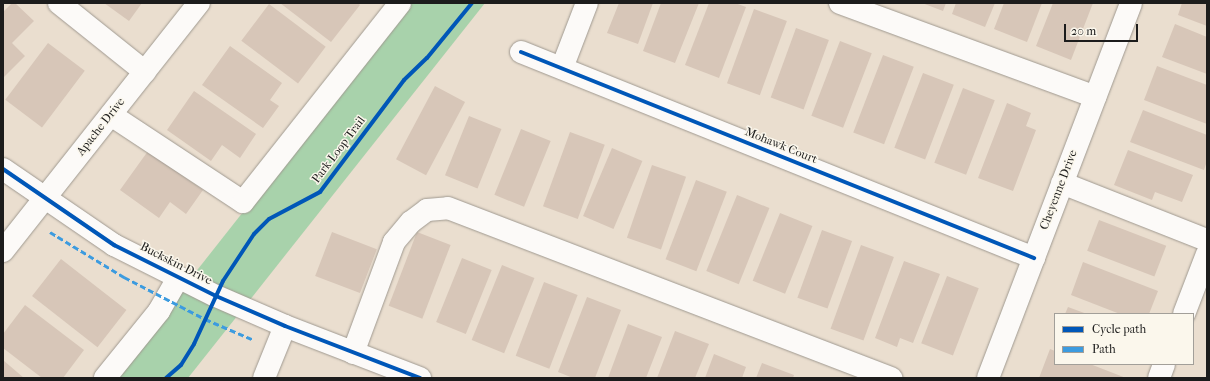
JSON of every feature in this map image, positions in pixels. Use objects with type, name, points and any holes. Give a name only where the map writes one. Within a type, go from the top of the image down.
[{"type":"street","points":[[59,3],[145,72]]},
{"type":"street","name":"Apache Drive","points":[[3,251],[200,3]]},
{"type":"street","points":[[111,115],[243,202],[400,3]]},
{"type":"street","points":[[562,68],[587,3]]},
{"type":"street","points":[[840,3],[1095,97]]},
{"type":"street","name":"Cheyenne Drive","points":[[988,378],[1131,3]]},
{"type":"street","name":"Mohawk Court","points":[[521,52],[1034,258]]},
{"type":"street","name":"Buckskin Drive","points":[[3,169],[114,245],[179,277],[286,326],[420,378]]},
{"type":"street","points":[[1062,183],[1207,240]]},
{"type":"street","points":[[353,353],[394,242],[411,222],[427,210],[448,208],[892,378]]},
{"type":"street","points":[[1184,313],[1207,254]]},
{"type":"street","points":[[105,378],[159,311],[179,277]]},
{"type":"street","points":[[264,378],[286,326]]},
{"type":"street","points":[[1159,378],[1164,365]]},
{"type":"green space","points":[[408,3],[485,3],[188,378],[112,378]]},
{"type":"building","points":[[12,3],[15,3],[34,21],[12,43],[25,56],[3,78],[3,12]]},
{"type":"building","points":[[104,3],[142,3],[129,21]]},
{"type":"building","points":[[280,3],[358,3],[360,5],[331,42]]},
{"type":"building","points":[[619,3],[653,3],[638,44],[607,33]]},
{"type":"building","points":[[661,3],[699,3],[675,63],[643,51]]},
{"type":"building","points":[[709,3],[735,3],[746,7],[719,78],[685,65]]},
{"type":"building","points":[[922,3],[946,3],[943,11]]},
{"type":"building","points":[[956,3],[995,3],[985,27],[952,14]]},
{"type":"building","points":[[1004,3],[1042,3],[1027,42],[994,29]]},
{"type":"building","points":[[1053,3],[1093,3],[1071,60],[1036,46]]},
{"type":"building","points":[[1182,3],[1207,3],[1207,26],[1178,15]]},
{"type":"building","points":[[269,4],[326,47],[298,83],[241,41]]},
{"type":"building","points":[[754,9],[787,21],[760,95],[727,83]]},
{"type":"building","points":[[1175,24],[1207,37],[1207,74],[1162,57]]},
{"type":"building","points":[[796,28],[829,40],[804,110],[771,98]]},
{"type":"building","points":[[840,41],[872,53],[843,128],[811,116]]},
{"type":"building","points":[[48,43],[85,71],[42,127],[5,100]]},
{"type":"building","points":[[230,46],[282,83],[270,100],[279,106],[263,128],[202,85]]},
{"type":"building","points":[[883,55],[914,67],[884,144],[853,132]]},
{"type":"building","points":[[1157,66],[1207,85],[1207,124],[1144,100]]},
{"type":"building","points":[[923,73],[954,85],[925,160],[894,148]]},
{"type":"building","points":[[435,86],[465,102],[426,175],[396,159]]},
{"type":"building","points":[[963,88],[995,100],[966,175],[934,163]]},
{"type":"building","points":[[194,91],[256,134],[240,158],[222,145],[211,161],[167,130]]},
{"type":"building","points":[[1007,103],[1031,113],[1026,126],[1036,130],[1013,191],[978,178]]},
{"type":"building","points":[[1143,110],[1207,135],[1207,161],[1204,170],[1130,142]]},
{"type":"building","points":[[469,116],[501,129],[477,188],[445,175]]},
{"type":"building","points":[[521,129],[551,141],[524,207],[494,195]]},
{"type":"building","points":[[570,132],[605,145],[578,219],[543,206]]},
{"type":"building","points":[[612,148],[642,161],[613,229],[583,216]]},
{"type":"building","points":[[1128,150],[1193,175],[1182,202],[1155,192],[1152,200],[1114,185]]},
{"type":"building","points":[[148,151],[203,190],[186,214],[170,202],[159,218],[120,190]]},
{"type":"building","points":[[652,165],[686,177],[661,250],[627,238]]},
{"type":"building","points":[[696,180],[727,192],[696,271],[666,259]]},
{"type":"building","points":[[737,195],[769,208],[739,284],[706,271]]},
{"type":"building","points":[[780,213],[812,226],[785,294],[753,281]]},
{"type":"building","points":[[1099,220],[1166,246],[1154,277],[1087,251]]},
{"type":"building","points":[[822,230],[852,241],[827,309],[797,298]]},
{"type":"building","points":[[332,232],[377,249],[360,293],[315,276]]},
{"type":"building","points":[[417,232],[451,245],[422,319],[389,306]]},
{"type":"building","points":[[861,245],[894,257],[863,341],[831,329]]},
{"type":"building","points":[[462,258],[492,270],[466,334],[436,322]]},
{"type":"building","points":[[61,259],[126,310],[97,347],[32,296]]},
{"type":"building","points":[[904,261],[940,274],[913,343],[900,338],[897,347],[875,338]]},
{"type":"building","points":[[1083,262],[1158,291],[1149,313],[1117,313],[1071,295]]},
{"type":"building","points":[[502,265],[534,278],[504,353],[472,340]]},
{"type":"building","points":[[947,276],[979,288],[953,355],[921,343]]},
{"type":"building","points":[[544,282],[578,295],[549,369],[516,356]]},
{"type":"building","points":[[587,297],[621,310],[595,378],[573,378],[558,372]]},
{"type":"building","points":[[25,305],[84,350],[63,378],[42,378],[3,348],[3,334]]},
{"type":"building","points":[[1068,307],[1084,313],[1065,313]]},
{"type":"building","points":[[628,324],[662,337],[646,378],[608,378]]},
{"type":"building","points":[[675,331],[709,344],[695,378],[657,378]]},
{"type":"building","points":[[1050,349],[1054,351],[1054,365],[1093,365],[1126,378],[1039,378]]},
{"type":"building","points":[[714,354],[746,367],[742,378],[705,378]]},
{"type":"building","points":[[3,360],[24,378],[3,378]]},
{"type":"building","points":[[762,363],[794,375],[793,378],[756,378]]},
{"type":"marked path","points":[[50,232],[124,277],[205,319],[252,339]]},
{"type":"cycle path","name":"Park Loop Trail","points":[[166,378],[181,365],[194,344],[223,281],[254,234],[269,219],[320,192],[404,80],[427,58],[472,3]]},
{"type":"cycle path","points":[[521,52],[1034,258]]},
{"type":"cycle path","points":[[3,169],[114,245],[216,296],[285,326],[420,378]]}]
